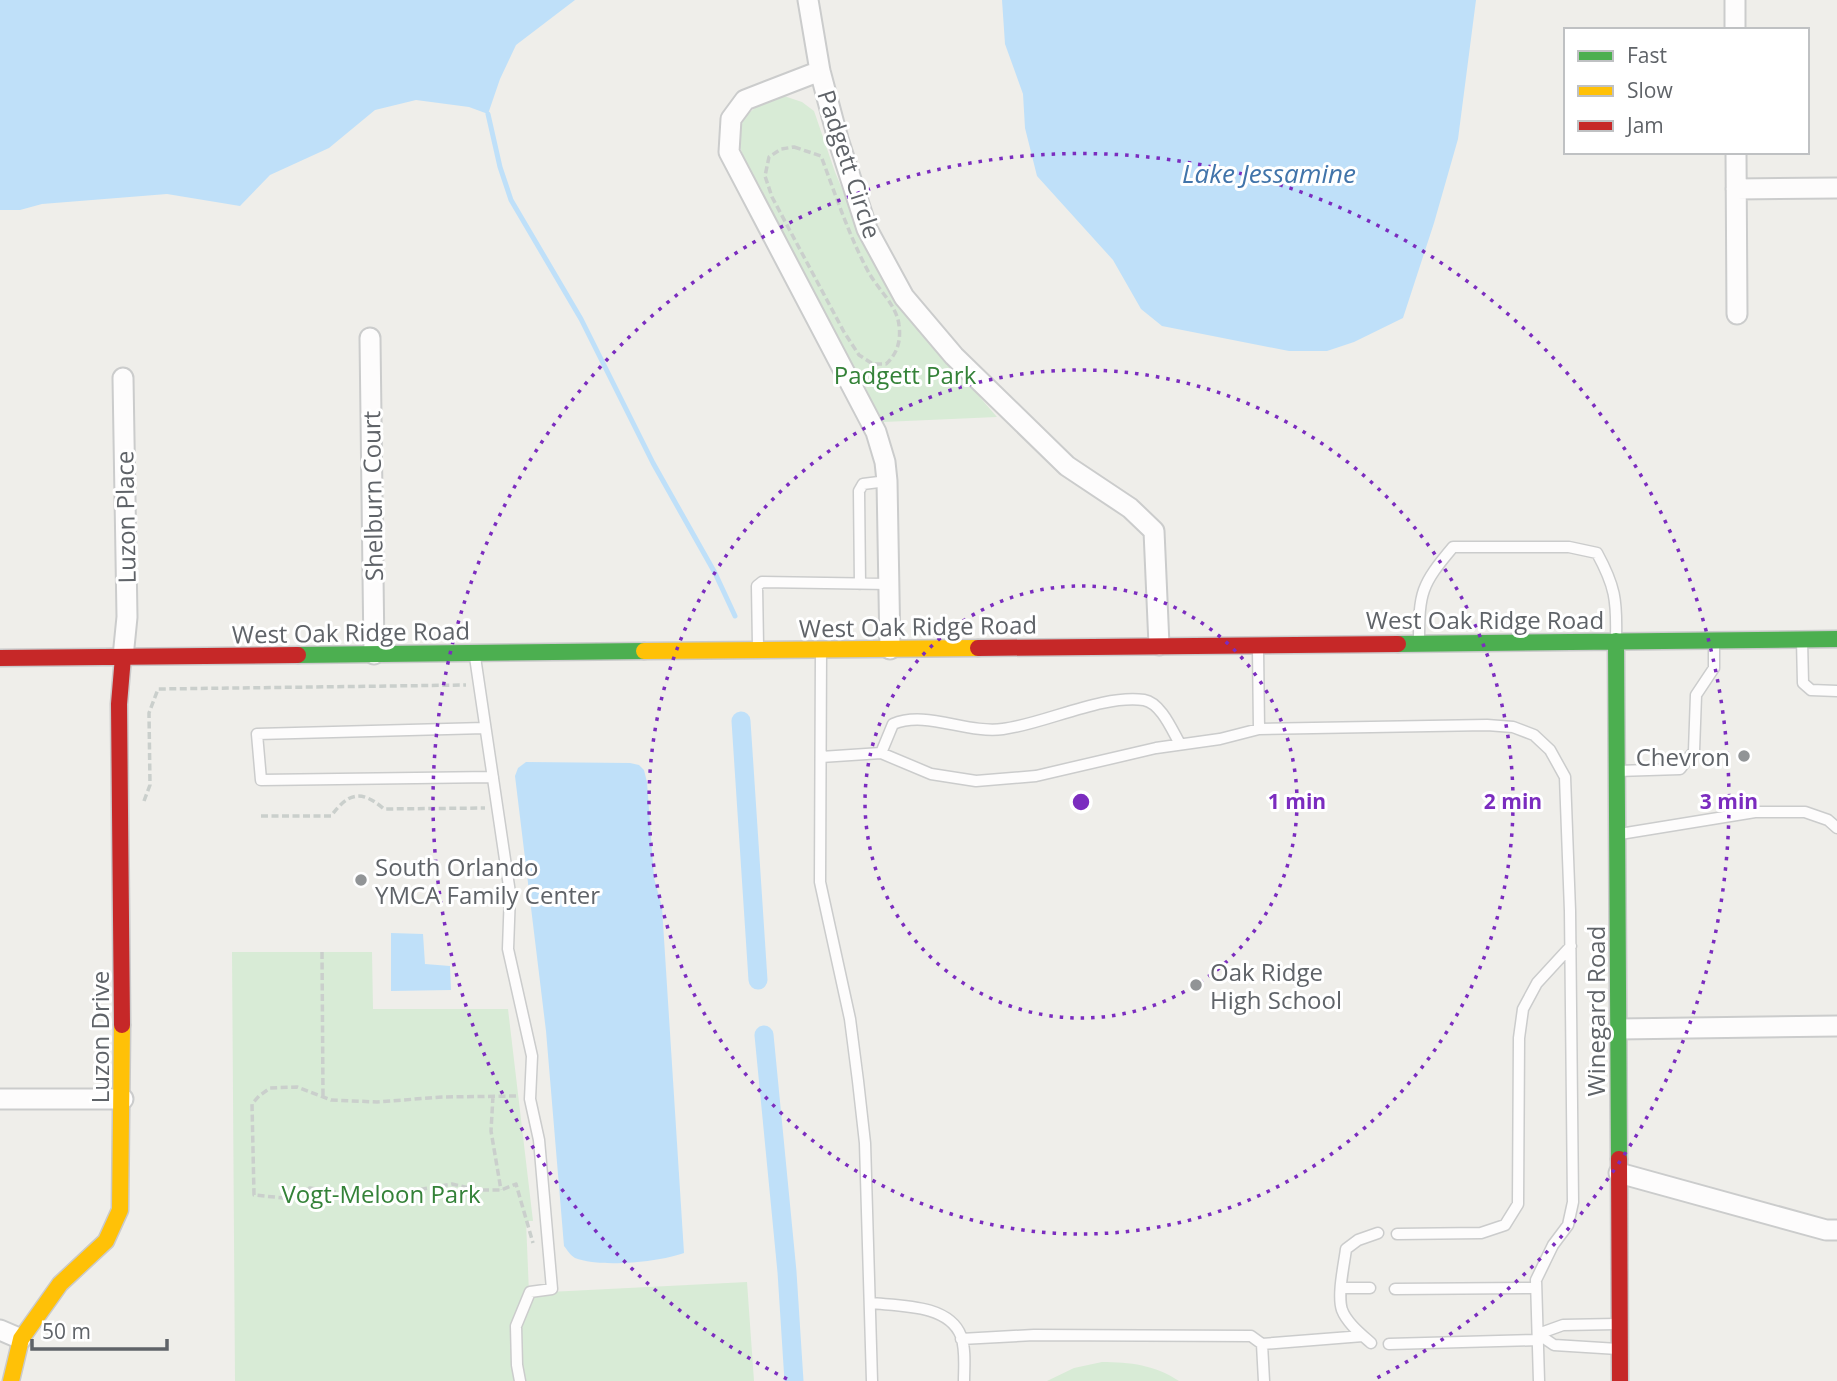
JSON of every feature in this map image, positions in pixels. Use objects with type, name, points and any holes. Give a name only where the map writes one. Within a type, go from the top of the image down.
[{"type":"main road","name":"West Oak Ridge Road","points":[[0,658],[1837,639]]},
{"type":"main road","name":"Winegard Road","points":[[1616,641],[1620,1381]]},
{"type":"main road","name":"Luzon Drive","points":[[11,1381],[21,1339],[60,1284],[106,1241],[120,1210],[123,1099],[119,704],[123,657]]},
{"type":"street","name":"Padgett Circle","points":[[808,0],[820,71],[838,139],[867,229],[904,297],[954,356],[1067,466],[1130,508],[1154,531],[1159,645]]},
{"type":"street","points":[[1735,0],[1735,28]]},
{"type":"street","name":"Padgett Circle","points":[[820,71],[745,100],[731,119],[729,152],[876,432],[885,462],[887,481],[890,649]]},
{"type":"street","points":[[1736,154],[1737,314]]},
{"type":"street","points":[[1736,189],[1837,188]]},
{"type":"street","name":"Shelburn Court","points":[[370,338],[374,654]]},
{"type":"street","name":"Luzon Place","points":[[123,378],[127,617],[123,657]]},
{"type":"street","points":[[1618,1029],[1837,1026]]},
{"type":"street","points":[[0,1099],[123,1099]]},
{"type":"street","points":[[1619,1173],[1826,1230],[1837,1230]]},
{"type":"street","points":[[0,1331],[21,1339]]},
{"type":"lane","points":[[860,584],[859,491],[863,484],[887,481]]},
{"type":"lane","points":[[1419,642],[1419,602],[1430,574],[1453,548],[1569,547],[1597,553],[1611,579],[1617,608],[1616,641]]},
{"type":"lane","points":[[758,650],[757,586],[762,582],[889,584]]},
{"type":"lane","points":[[1802,639],[1803,683],[1811,690],[1837,691]]},
{"type":"lane","points":[[1617,771],[1680,769],[1694,751],[1696,695],[1714,668],[1714,640]]},
{"type":"lane","points":[[1258,644],[1259,729]]},
{"type":"lane","points":[[821,650],[820,882],[850,1019],[865,1143],[872,1381]]},
{"type":"lane","points":[[474,653],[510,892],[508,949],[531,1056],[530,1099],[539,1140],[552,1289],[530,1292],[516,1326],[520,1381]]},
{"type":"lane","points":[[881,753],[893,724],[906,719],[962,728],[1002,729],[1121,701],[1145,700],[1155,705],[1180,744]]},
{"type":"lane","points":[[821,757],[881,753],[931,774],[976,781],[1036,776],[1079,764],[1259,729],[1487,725],[1513,727],[1534,735],[1550,750],[1565,777],[1568,818],[1573,1202],[1568,1225],[1553,1245],[1536,1280],[1539,1381]]},
{"type":"lane","points":[[485,727],[257,734],[261,780],[493,778]]},
{"type":"lane","points":[[1617,835],[1755,812],[1805,811],[1828,820],[1837,828]]},
{"type":"lane","points":[[1397,1234],[1481,1233],[1505,1225],[1518,1204],[1519,1038],[1523,1009],[1538,983],[1570,946]]},
{"type":"lane","points":[[961,1339],[1034,1335],[1251,1336],[1262,1344],[1367,1340],[1353,1327],[1342,1309],[1341,1288],[1346,1249],[1358,1240],[1378,1233]]},
{"type":"lane","points":[[1341,1288],[1370,1288]]},
{"type":"lane","points":[[1395,1289],[1536,1288]]},
{"type":"lane","points":[[871,1303],[916,1308],[936,1313],[951,1322],[961,1339],[964,1381]]},
{"type":"lane","points":[[1389,1344],[1538,1337],[1563,1325],[1620,1324]]},
{"type":"lane","points":[[1538,1337],[1554,1345],[1620,1350]]},
{"type":"lane","points":[[1262,1344],[1264,1381]]},
{"type":"path","points":[[794,147],[821,156],[852,237],[869,272],[895,312],[899,324],[896,356],[886,364],[873,364],[859,355],[844,332],[772,197],[765,176],[769,157],[781,149],[794,147]]},
{"type":"path","points":[[142,806],[150,785],[149,713],[158,689],[479,685]]},
{"type":"path","points":[[261,816],[331,816],[348,798],[360,795],[373,799],[384,809],[497,808]]},
{"type":"path","points":[[322,952],[323,1096]]},
{"type":"path","points":[[518,1096],[377,1102],[331,1100],[297,1087],[270,1088],[252,1104],[254,1195],[284,1198],[310,1188],[393,1202],[416,1190],[452,1184],[479,1190],[501,1190],[516,1184],[533,1243]]},
{"type":"path","points":[[493,1096],[491,1131],[501,1190]]},
{"type":"green space","name":"Padgett Park","points":[[781,95],[802,102],[814,111],[835,172],[863,239],[952,365],[997,417],[883,422],[740,147],[739,132],[746,117],[758,106]]},
{"type":"green space","name":"Vogt-Meloon Park","points":[[232,952],[372,952],[373,1009],[508,1009],[533,1221],[526,1221],[529,1293],[747,1282],[754,1381],[235,1381]]},
{"type":"green space","points":[[1102,1362],[1142,1366],[1161,1371],[1179,1381],[1047,1381],[1074,1368]]},
{"type":"water","points":[[0,0],[575,0],[516,45],[488,114],[469,107],[416,100],[375,110],[329,148],[270,175],[240,206],[167,194],[0,210]]},
{"type":"water","name":"Lake Jessamine","points":[[1002,0],[1476,0],[1458,139],[1403,318],[1354,342],[1327,351],[1289,351],[1162,326],[1141,309],[1113,260],[1037,176],[1025,128],[1023,94],[1005,44]]},
{"type":"water","points":[[526,762],[630,763],[639,765],[644,770],[654,878],[662,907],[684,1253],[645,1261],[599,1263],[575,1258],[564,1246],[546,1031],[515,776],[518,768]]},
{"type":"water","points":[[391,933],[423,934],[425,964],[450,966],[451,990],[391,991]]},
{"type":"waterway","points":[[488,114],[500,167],[511,200],[581,319],[653,463],[715,573],[735,616]]},
{"type":"waterway","points":[[741,721],[758,980]]},
{"type":"waterway","points":[[764,1035],[787,1272],[794,1381]]},
{"type":"traffic: fast","points":[[1398,644],[1837,639]]},
{"type":"traffic: fast","points":[[1616,641],[1619,1159]]},
{"type":"traffic: fast","points":[[298,655],[644,651]]},
{"type":"traffic: slow","points":[[644,651],[978,648]]},
{"type":"traffic: slow","points":[[11,1381],[21,1339],[60,1284],[106,1241],[120,1210],[122,1025]]},
{"type":"traffic: jam","points":[[978,648],[1398,644]]},
{"type":"traffic: jam","points":[[0,658],[298,655]]},
{"type":"traffic: jam","points":[[122,1025],[119,704],[123,657]]},
{"type":"traffic: jam","points":[[1619,1159],[1620,1381]]},
{"type":"place","name":"Chevron","points":[[1744,756]]},
{"type":"place","name":"South Orlando YMCA Family Center","points":[[361,880]]},
{"type":"place","name":"Oak Ridge High School","points":[[1196,985]]}]
